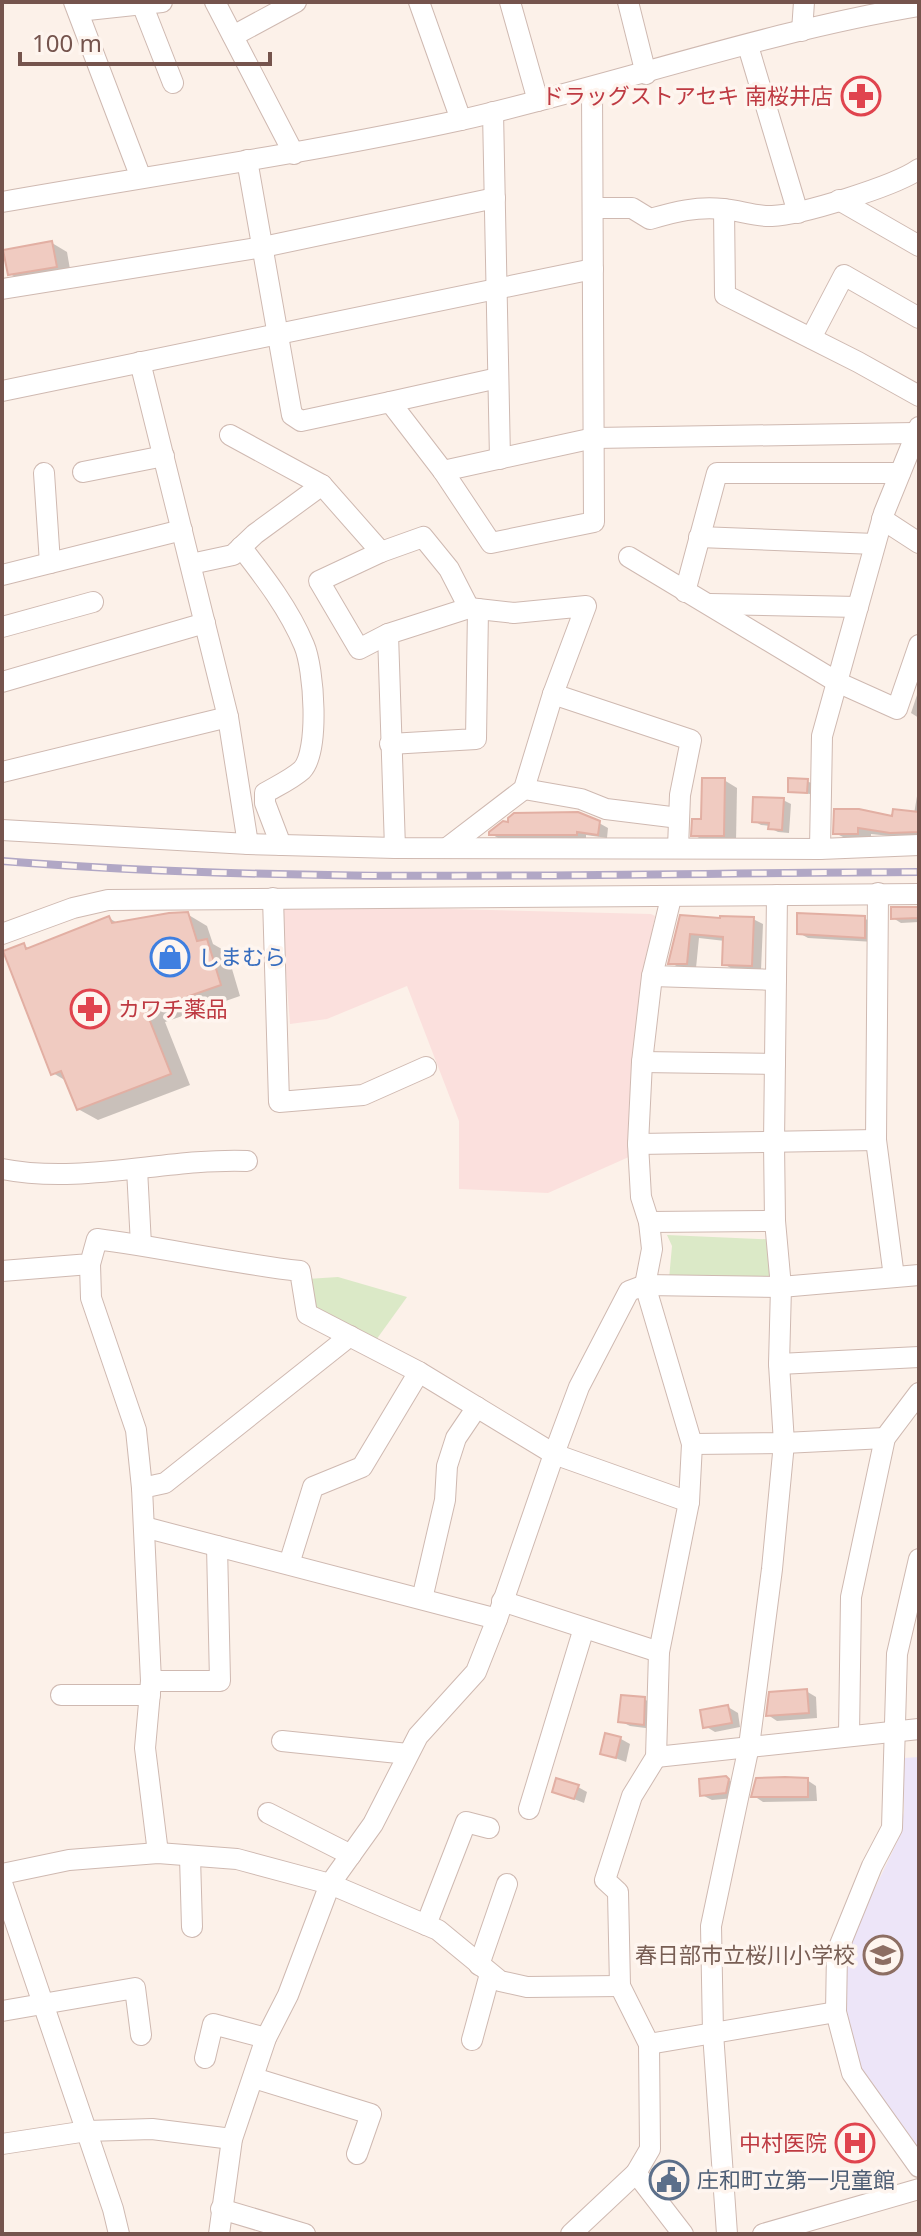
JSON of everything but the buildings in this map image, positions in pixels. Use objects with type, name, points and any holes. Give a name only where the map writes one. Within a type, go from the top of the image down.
[{"type":"street","points":[[215,2],[294,154]]},
{"type":"street","points":[[233,36],[296,2]]},
{"type":"street","points":[[419,2],[461,120]]},
{"type":"street","points":[[510,2],[538,101]]},
{"type":"street","points":[[628,2],[646,74]]},
{"type":"street","points":[[802,31],[804,2]]},
{"type":"street","points":[[141,178],[76,6],[152,3],[173,83]]},
{"type":"street","points":[[2,202],[294,154],[461,120],[592,89],[802,31],[919,6]]},
{"type":"street","points":[[748,46],[798,213]]},
{"type":"street","points":[[390,402],[443,471],[491,543],[594,522],[592,89]]},
{"type":"street","points":[[493,112],[500,459]]},
{"type":"street","points":[[247,160],[292,415],[301,421],[498,378]]},
{"type":"street","points":[[593,208],[632,208],[650,219],[693,207],[769,217],[798,213],[918,172]]},
{"type":"street","points":[[2,289],[263,247],[495,198]]},
{"type":"street","points":[[839,200],[919,246]]},
{"type":"street","points":[[724,209],[725,295],[919,396]]},
{"type":"street","points":[[2,391],[593,269]]},
{"type":"street","points":[[811,338],[844,275],[919,318]]},
{"type":"street","points":[[140,362],[228,717],[248,844]]},
{"type":"street","points":[[443,471],[594,438],[917,430],[882,519],[822,736],[820,849]]},
{"type":"street","points":[[230,435],[322,485],[381,552]]},
{"type":"street","points":[[83,472],[164,456]]},
{"type":"street","points":[[44,473],[50,563]]},
{"type":"street","points":[[685,592],[717,473],[900,473]]},
{"type":"street","points":[[191,564],[233,555],[322,485]]},
{"type":"street","points":[[882,519],[919,543]]},
{"type":"street","points":[[2,575],[182,530]]},
{"type":"street","points":[[390,744],[476,739],[474,608],[449,569],[423,537],[381,552],[319,581],[359,649],[388,634],[474,608],[514,613],[586,606],[553,694],[524,789],[447,848]]},
{"type":"street","points":[[699,537],[875,544]]},
{"type":"street","points":[[241,547],[276,592],[306,647],[315,720],[310,756],[302,770],[265,793],[265,803],[281,845]]},
{"type":"street","points":[[629,557],[837,682],[897,709],[919,645]]},
{"type":"street","points":[[2,627],[93,602]]},
{"type":"street","points":[[706,604],[858,607]]},
{"type":"street","points":[[2,682],[205,623]]},
{"type":"street","points":[[388,634],[395,848]]},
{"type":"street","points":[[553,694],[691,740],[680,795],[678,848]]},
{"type":"street","points":[[2,772],[228,717]]},
{"type":"street","points":[[524,789],[581,799],[606,809],[679,818]]},
{"type":"street","points":[[2,830],[248,844],[395,848],[820,849],[919,845]]},
{"type":"street","points":[[878,893],[876,1140],[894,1277]]},
{"type":"street","points":[[2,934],[73,908],[108,900],[919,894]]},
{"type":"street","points":[[727,2234],[713,2033],[711,1926],[749,1746],[772,1569],[784,1443],[774,1143],[777,895]]},
{"type":"street","points":[[273,898],[279,1102],[363,1095],[426,1067]]},
{"type":"street","points":[[571,2234],[636,2173],[650,2149],[649,2044],[620,1986],[618,1892],[605,1880],[632,1796],[656,1757],[659,1652],[689,1502],[692,1444],[645,1285],[652,1249],[649,1222],[641,1197],[638,1144],[642,1062],[652,976],[671,898]]},
{"type":"street","points":[[652,976],[776,980]]},
{"type":"street","points":[[642,1062],[775,1064]]},
{"type":"street","points":[[638,1144],[876,1140]]},
{"type":"street","points":[[2,1169],[50,1174],[137,1169],[208,1159],[247,1161]]},
{"type":"street","points":[[137,1169],[141,1245]]},
{"type":"street","points":[[649,1222],[775,1221]]},
{"type":"street","points":[[158,1853],[145,1748],[150,1688],[142,1488],[136,1430],[91,1298],[90,1264],[97,1239],[231,1263],[300,1271],[307,1314],[419,1372],[554,1454],[689,1502]]},
{"type":"street","points":[[2,1271],[90,1264]]},
{"type":"street","points":[[219,2234],[232,2139],[266,2038],[288,1995],[330,1884],[373,1824],[418,1736],[476,1672],[579,1387],[629,1291],[645,1285],[781,1287],[919,1275]]},
{"type":"street","points":[[142,1488],[165,1483],[350,1336]]},
{"type":"street","points":[[779,1364],[919,1357]]},
{"type":"street","points":[[289,1564],[313,1487],[362,1467],[419,1372]]},
{"type":"street","points":[[849,1735],[851,1597],[885,1438],[919,1393]]},
{"type":"street","points":[[422,1599],[445,1500],[447,1466],[456,1438],[477,1407]]},
{"type":"street","points":[[692,1444],[885,1438]]},
{"type":"street","points":[[144,1527],[422,1599],[500,1610],[584,1628],[659,1652]]},
{"type":"street","points":[[61,1695],[220,1681],[217,1546]]},
{"type":"street","points":[[918,1572],[897,1654],[892,1828],[872,1866],[837,1952],[836,2012],[852,2073],[919,2167]]},
{"type":"street","points":[[529,1809],[584,1628]]},
{"type":"street","points":[[656,1757],[919,1729]]},
{"type":"street","points":[[282,1741],[408,1754]]},
{"type":"street","points":[[268,1813],[351,1855]]},
{"type":"street","points":[[426,1925],[466,1822],[489,1828]]},
{"type":"street","points":[[2,1874],[69,1860],[158,1853],[237,1859],[330,1884],[438,1930],[500,1981],[527,1987],[620,1986]]},
{"type":"street","points":[[190,1857],[192,1927]]},
{"type":"street","points":[[2,1883],[119,2234]]},
{"type":"street","points":[[472,2040],[485,1969],[507,1884]]},
{"type":"street","points":[[2,2011],[135,1988],[141,2035]]},
{"type":"street","points":[[649,2044],[836,2012]]},
{"type":"street","points":[[205,2058],[213,2024],[266,2038]]},
{"type":"street","points":[[254,2078],[371,2114],[357,2154]]},
{"type":"street","points":[[2,2144],[87,2131],[152,2129],[232,2139]]},
{"type":"street","points":[[636,2173],[683,2234]]},
{"type":"street","points":[[763,2234],[919,2189]]},
{"type":"street","points":[[221,2209],[305,2234]]},
{"type":"shaded area","points":[[293,905],[655,916],[642,984],[631,1156],[548,1193],[459,1189],[459,1121],[407,986],[327,1019],[290,1024],[281,908]]},
{"type":"shaded area","name":"春日部市立桜川小学校","points":[[919,1757],[919,2153],[858,2066],[843,2006],[843,1972],[851,1938],[898,1840],[904,1812],[904,1758]]},
{"type":"green space","points":[[667,1235],[784,1240],[783,1280],[669,1279],[672,1246]]},
{"type":"green space","points":[[338,1277],[407,1297],[376,1340],[311,1310],[307,1279]]},
{"type":"railway","points":[[2,861],[231,873],[346,875],[919,872]]},
{"type":"place","name":"ドラッグストアセキ 南桜井店","points":[[861,96]]},
{"type":"place","name":"しまむら","points":[[170,957]]},
{"type":"place","name":"カワチ薬品","points":[[90,1009]]},
{"type":"place","name":"春日部市立桜川小学校","points":[[883,1955]]},
{"type":"place","name":"中村医院","points":[[855,2143]]},
{"type":"place","name":"庄和町立第一児童館","points":[[669,2180]]}]
